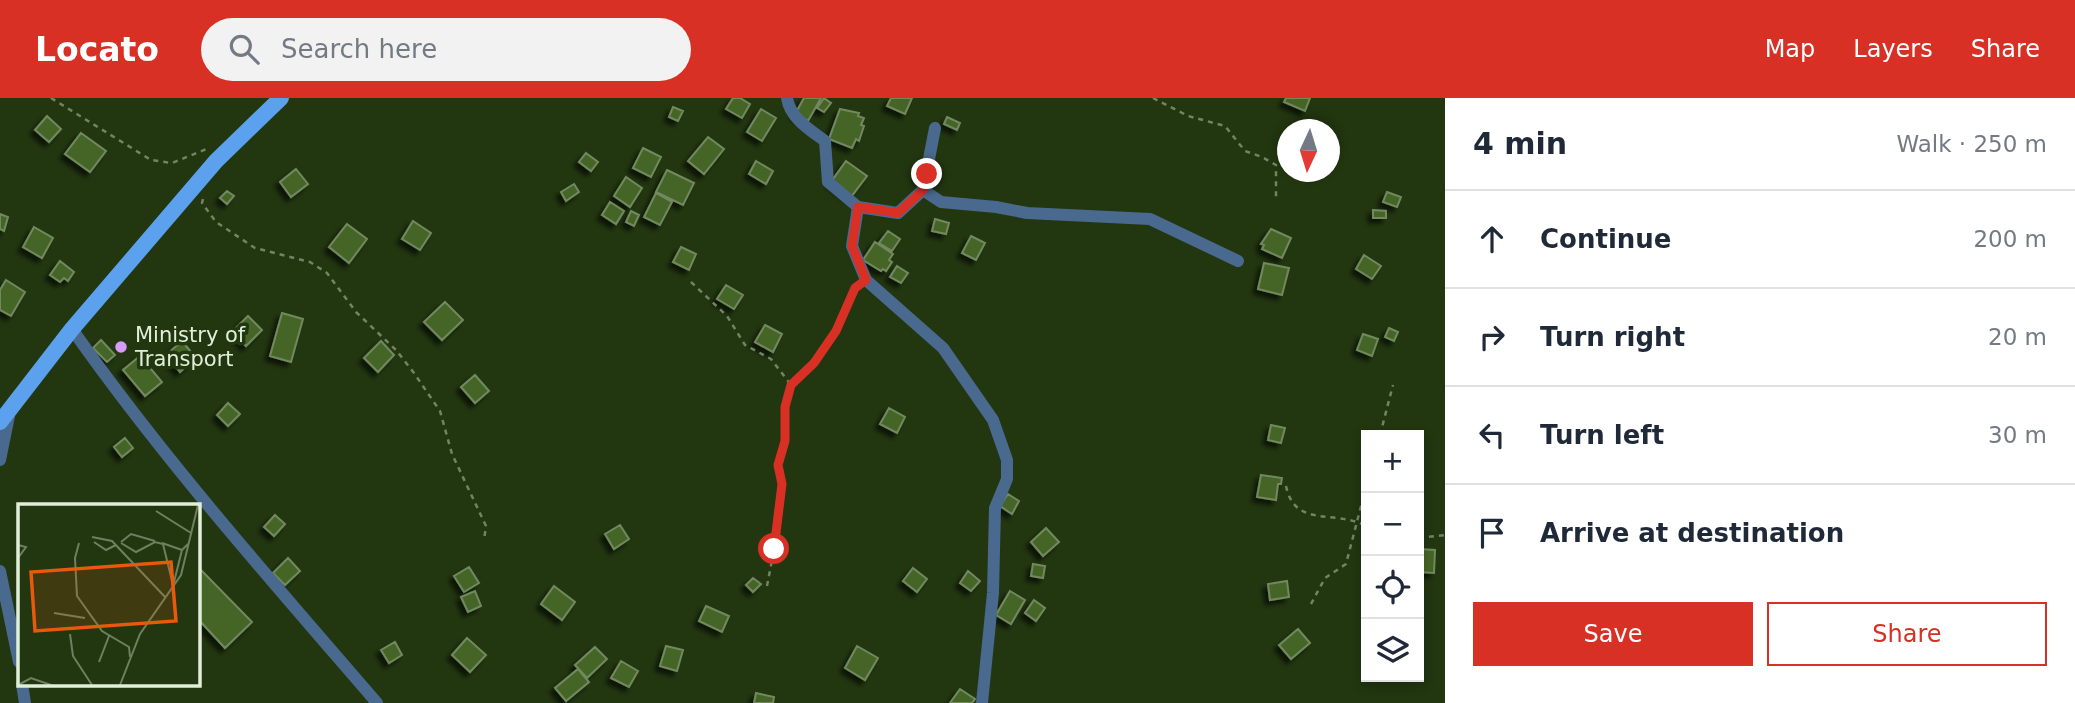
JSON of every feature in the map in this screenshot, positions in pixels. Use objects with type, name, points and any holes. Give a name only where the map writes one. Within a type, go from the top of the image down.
[{"type":"main road","points":[[0,422],[72,329],[216,161],[281,98]]},
{"type":"street","points":[[788,98],[789,107],[796,116],[825,141],[828,181],[858,207],[898,213],[923,190],[935,128]]},
{"type":"street","points":[[923,190],[941,202],[1027,213],[1150,219],[1238,261]]},
{"type":"street","points":[[858,207],[852,246],[866,280],[943,348],[993,420],[1007,460],[1007,479],[995,508],[993,593],[982,703]]},
{"type":"street","points":[[72,329],[123,400],[377,703]]},
{"type":"street","points":[[0,460],[11,407]]},
{"type":"street","points":[[0,571],[18,657]]},
{"type":"path","points":[[51,98],[151,160],[172,163],[213,147],[216,161]]},
{"type":"path","points":[[1153,98],[1188,116],[1225,126],[1245,151],[1276,165],[1276,201]]},
{"type":"path","points":[[206,192],[202,203],[216,222],[255,248],[310,262],[327,272],[356,312],[396,351],[414,373],[440,411],[452,454],[486,526],[484,540]]},
{"type":"path","points":[[767,586],[778,529],[782,484],[778,465],[785,441],[785,407],[791,385],[814,363],[836,331],[855,288],[866,280]]},
{"type":"path","points":[[691,282],[727,316],[745,345],[771,359],[791,385]]},
{"type":"path","points":[[1381,430],[1393,385]]},
{"type":"path","points":[[1286,486],[1289,500],[1304,513],[1361,523]]},
{"type":"path","points":[[1311,604],[1325,578],[1346,564],[1365,493]]},
{"type":"path","points":[[1424,537],[1445,535]]},
{"type":"building","points":[[733,98],[740,98],[750,104],[742,118],[726,109]]},
{"type":"building","points":[[804,98],[821,98],[808,121],[795,114]]},
{"type":"building","points":[[824,98],[831,103],[824,112],[817,108]]},
{"type":"building","points":[[891,98],[912,98],[905,114],[887,106]]},
{"type":"building","points":[[1286,98],[1310,98],[1305,111],[1284,102]]},
{"type":"building","points":[[673,107],[683,111],[678,121],[669,117]]},
{"type":"building","points":[[761,109],[776,118],[762,141],[747,132]]},
{"type":"building","points":[[840,109],[859,113],[858,116],[864,118],[859,141],[856,139],[852,148],[829,139]]},
{"type":"building","points":[[47,116],[61,129],[49,142],[35,130]]},
{"type":"building","points":[[947,117],[960,123],[957,130],[944,124]]},
{"type":"building","points":[[81,133],[106,151],[90,172],[65,154]]},
{"type":"building","points":[[708,137],[724,149],[704,174],[688,161]]},
{"type":"building","points":[[643,148],[661,157],[651,177],[633,168]]},
{"type":"building","points":[[586,153],[598,162],[591,171],[579,162]]},
{"type":"building","points":[[756,161],[773,171],[766,184],[749,174]]},
{"type":"building","points":[[846,161],[867,176],[851,197],[831,182]]},
{"type":"building","points":[[296,169],[308,184],[291,197],[280,182]]},
{"type":"building","points":[[667,170],[694,183],[683,205],[656,192]]},
{"type":"building","points":[[626,177],[642,188],[630,207],[614,196]]},
{"type":"building","points":[[574,184],[579,192],[566,201],[561,192]]},
{"type":"building","points":[[227,191],[234,196],[227,204],[220,198]]},
{"type":"building","points":[[1387,192],[1401,197],[1397,207],[1383,202]]},
{"type":"building","points":[[656,193],[672,202],[660,225],[644,217]]},
{"type":"building","points":[[610,202],[624,211],[616,224],[602,215]]},
{"type":"building","points":[[1373,210],[1386,211],[1386,218],[1373,218]]},
{"type":"building","points":[[631,211],[639,215],[634,226],[626,222]]},
{"type":"building","points":[[0,214],[8,217],[4,231],[0,229]]},
{"type":"building","points":[[935,219],[949,223],[946,234],[932,231]]},
{"type":"building","points":[[413,221],[431,233],[420,250],[402,239]]},
{"type":"building","points":[[347,224],[367,239],[349,263],[329,247]]},
{"type":"building","points":[[34,227],[53,238],[42,258],[23,247]]},
{"type":"building","points":[[1271,229],[1291,238],[1282,258],[1262,249],[1264,245],[1261,244]]},
{"type":"building","points":[[888,231],[900,239],[892,251],[879,243]]},
{"type":"building","points":[[971,236],[985,243],[976,260],[962,253]]},
{"type":"building","points":[[875,242],[893,254],[889,260],[892,262],[886,271],[881,271],[863,260]]},
{"type":"building","points":[[681,247],[696,254],[689,270],[673,262]]},
{"type":"building","points":[[1364,255],[1381,266],[1372,279],[1356,269]]},
{"type":"building","points":[[60,261],[74,272],[68,281],[64,278],[60,282],[50,275]]},
{"type":"building","points":[[1264,263],[1289,268],[1282,295],[1258,289]]},
{"type":"building","points":[[897,266],[908,273],[901,283],[890,277]]},
{"type":"building","points":[[6,280],[25,292],[11,316],[0,310],[0,290]]},
{"type":"building","points":[[726,285],[743,295],[734,309],[717,299]]},
{"type":"building","points":[[445,302],[463,320],[442,340],[424,322]]},
{"type":"building","points":[[282,313],[303,319],[291,362],[270,356]]},
{"type":"building","points":[[248,316],[262,330],[246,346],[232,332]]},
{"type":"building","points":[[765,325],[782,334],[773,352],[755,342]]},
{"type":"building","points":[[1389,328],[1398,332],[1394,341],[1385,337]]},
{"type":"building","points":[[1363,334],[1378,339],[1372,356],[1357,350]]},
{"type":"building","points":[[101,340],[115,355],[107,362],[93,348]]},
{"type":"building","points":[[182,341],[196,358],[180,372],[166,355]]},
{"type":"building","points":[[381,341],[394,355],[378,372],[364,358]]},
{"type":"building","points":[[140,356],[162,382],[145,396],[123,370]]},
{"type":"building","points":[[475,375],[489,391],[475,403],[461,387]]},
{"type":"building","points":[[228,403],[240,414],[228,426],[217,415]]},
{"type":"building","points":[[889,408],[905,417],[897,433],[880,424]]},
{"type":"building","points":[[1271,425],[1285,428],[1281,443],[1268,440]]},
{"type":"building","points":[[125,438],[133,448],[122,457],[114,447]]},
{"type":"building","points":[[1261,475],[1282,478],[1281,484],[1278,484],[1276,500],[1257,497]]},
{"type":"building","points":[[1008,494],[1019,501],[1012,514],[1000,506]]},
{"type":"building","points":[[275,515],[285,524],[274,536],[264,527]]},
{"type":"building","points":[[620,525],[629,539],[614,549],[605,534]]},
{"type":"building","points":[[1046,528],[1059,542],[1043,556],[1031,542]]},
{"type":"building","points":[[1424,549],[1435,550],[1434,573],[1424,572]]},
{"type":"building","points":[[288,558],[300,571],[285,585],[273,573]]},
{"type":"building","points":[[1033,564],[1045,566],[1043,578],[1031,576]]},
{"type":"building","points":[[469,567],[479,583],[464,592],[454,576]]},
{"type":"building","points":[[913,568],[927,579],[917,592],[903,581]]},
{"type":"building","points":[[200,569],[252,622],[225,648],[200,621]]},
{"type":"building","points":[[968,571],[980,581],[971,591],[960,583]]},
{"type":"building","points":[[753,578],[761,584],[753,592],[746,585]]},
{"type":"building","points":[[1287,581],[1289,597],[1270,600],[1268,584]]},
{"type":"building","points":[[554,586],[575,602],[562,620],[541,604]]},
{"type":"building","points":[[475,591],[481,606],[468,612],[461,597]]},
{"type":"building","points":[[1010,591],[1025,600],[1011,624],[996,615]]},
{"type":"building","points":[[1034,600],[1045,608],[1036,621],[1025,613]]},
{"type":"building","points":[[706,606],[729,616],[722,632],[699,621]]},
{"type":"building","points":[[1298,629],[1310,643],[1291,659],[1279,645]]},
{"type":"building","points":[[467,638],[486,655],[470,672],[452,655]]},
{"type":"building","points":[[395,642],[402,655],[389,663],[381,650]]},
{"type":"building","points":[[666,646],[683,650],[677,671],[660,666]]},
{"type":"building","points":[[857,646],[878,658],[865,680],[845,668]]},
{"type":"building","points":[[595,647],[607,659],[587,678],[575,665]]},
{"type":"building","points":[[621,661],[638,671],[629,687],[611,678]]},
{"type":"building","points":[[578,669],[589,682],[566,701],[555,688]]},
{"type":"building","points":[[960,689],[975,699],[972,703],[950,703]]},
{"type":"building","points":[[756,693],[774,697],[773,703],[754,703]]},
{"type":"place","name":"Ministry of Transport","points":[[121,347]]},
{"type":"route","points":[[774,549],[782,484],[778,465],[785,441],[785,407],[791,385],[814,363],[836,331],[855,288],[866,280],[852,246],[858,207],[898,213],[923,190],[927,174]]}]
